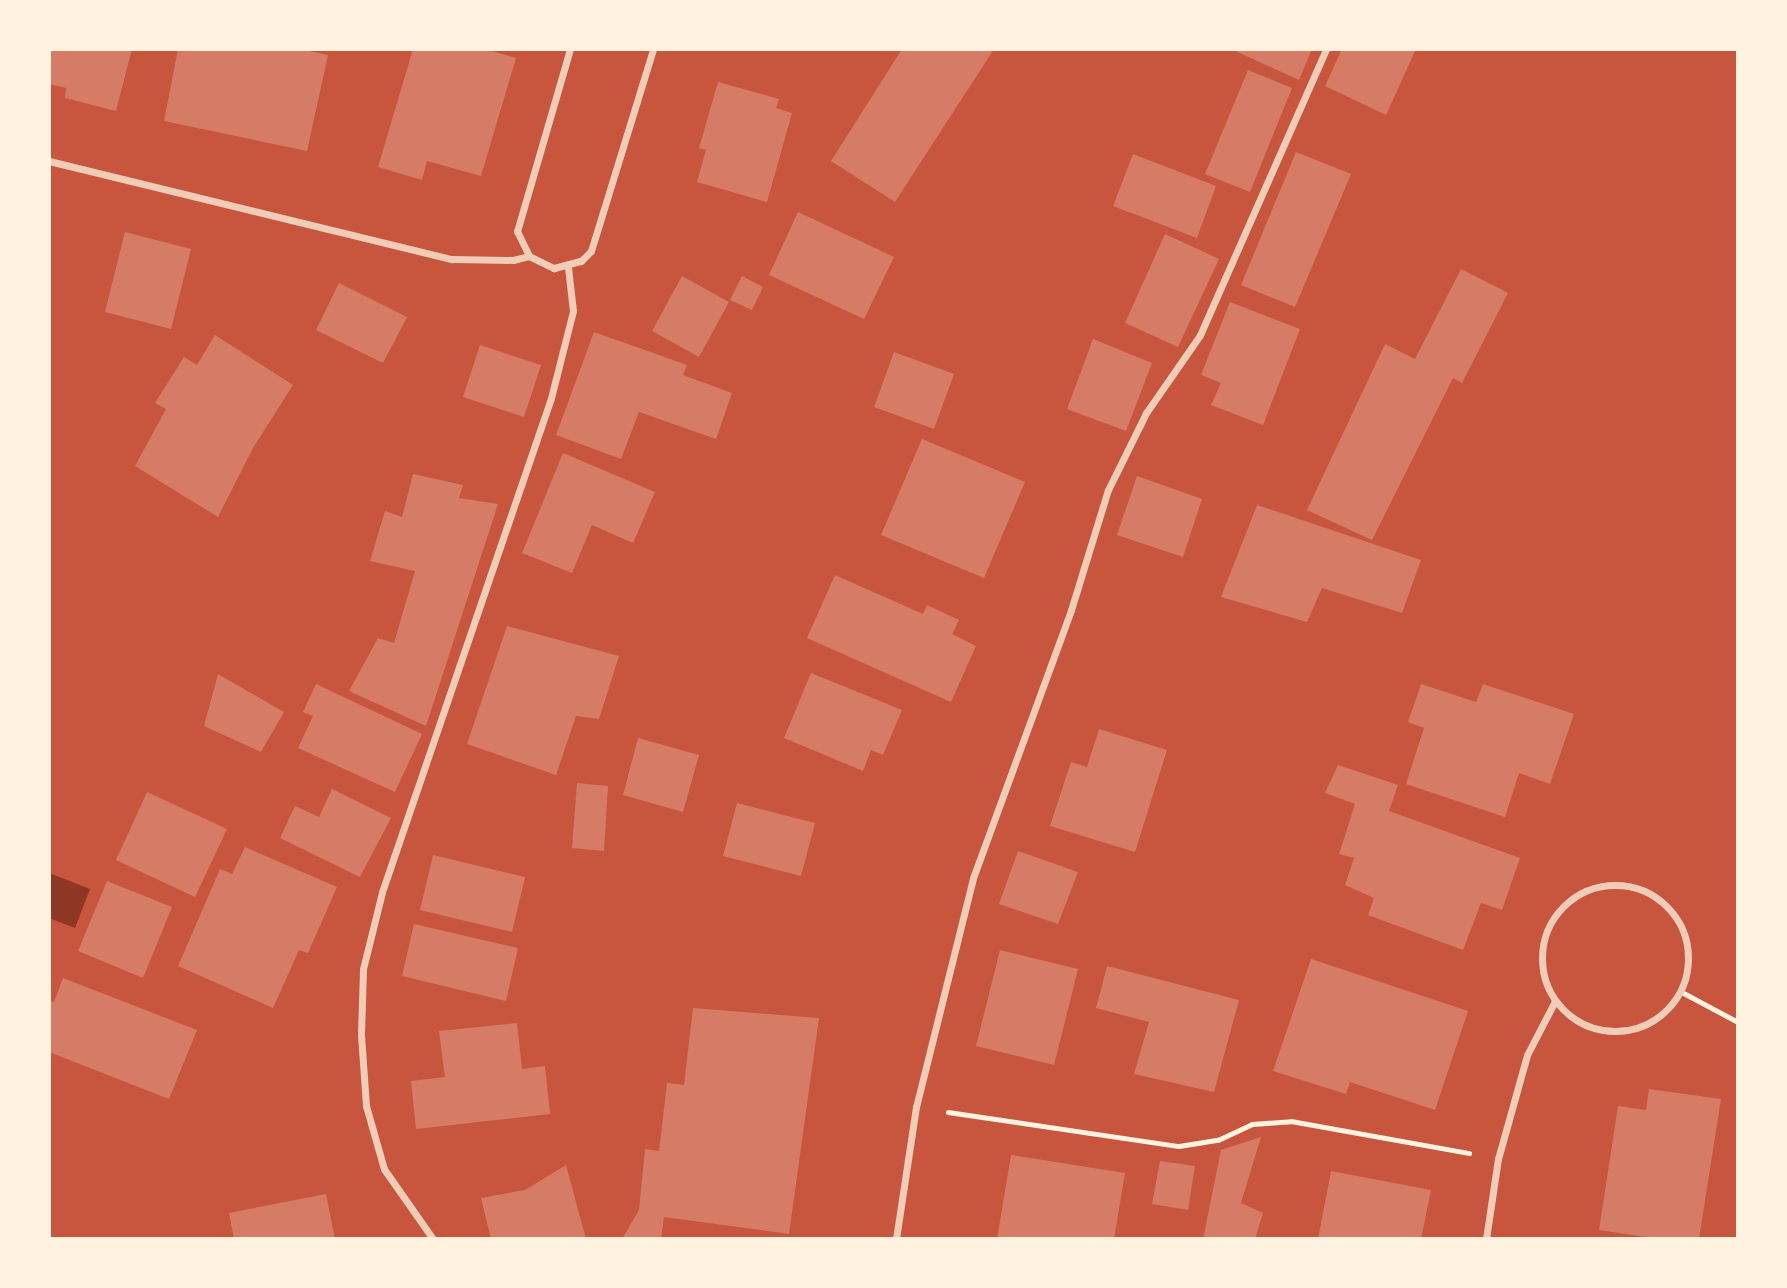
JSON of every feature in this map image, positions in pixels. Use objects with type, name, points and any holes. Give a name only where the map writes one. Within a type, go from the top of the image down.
[{"type":"street","points":[[570,49],[517,231],[529,256],[554,268],[568,267],[591,251],[597,239],[653,49]]},
{"type":"street","points":[[896,1239],[916,1107],[973,878],[1071,610],[1108,490],[1146,412],[1200,335],[1326,49]]},
{"type":"street","points":[[49,161],[452,259],[513,260],[529,256]]},
{"type":"street","points":[[433,1239],[384,1169],[366,1105],[361,1034],[363,969],[382,892],[551,398],[573,311],[568,267]]},
{"type":"street","points":[[1619,884],[1643,890],[1678,920],[1686,942],[1688,967],[1680,991],[1665,1011],[1644,1025],[1620,1031],[1595,1029],[1572,1018],[1555,1001],[1544,980],[1541,956],[1545,932],[1557,912],[1574,897],[1596,887],[1619,884]]},
{"type":"street","points":[[1486,1239],[1499,1159],[1527,1055],[1555,1001]]},
{"type":"path","points":[[1680,991],[1738,1022]]},
{"type":"path","points":[[916,1107],[1179,1146],[1218,1140],[1252,1124],[1291,1121],[1499,1159]]},
{"type":"shaded area","points":[[49,873],[90,889],[75,928],[49,918]]},
{"type":"building","points":[[49,49],[132,49],[116,111],[65,98],[66,88],[49,84]]},
{"type":"building","points":[[178,49],[299,49],[328,55],[307,151],[164,121]]},
{"type":"building","points":[[413,49],[485,49],[516,58],[481,176],[427,161],[422,180],[378,167]]},
{"type":"building","points":[[902,49],[994,49],[895,202],[831,161]]},
{"type":"building","points":[[1231,49],[1312,49],[1299,80]]},
{"type":"building","points":[[1342,49],[1416,49],[1386,115],[1325,86]]},
{"type":"building","points":[[1248,70],[1292,88],[1250,192],[1205,174]]},
{"type":"building","points":[[718,82],[779,99],[776,108],[792,113],[767,202],[697,182],[706,150],[699,148]]},
{"type":"building","points":[[1296,152],[1351,174],[1295,307],[1241,285]]},
{"type":"building","points":[[1133,154],[1216,186],[1197,238],[1113,206]]},
{"type":"building","points":[[798,212],[894,257],[864,319],[769,275]]},
{"type":"building","points":[[125,232],[191,249],[171,329],[105,312]]},
{"type":"building","points":[[1165,234],[1219,259],[1178,347],[1125,323]]},
{"type":"building","points":[[1461,269],[1508,293],[1462,383],[1453,378],[1372,540],[1307,510],[1385,344],[1415,359]]},
{"type":"building","points":[[682,276],[729,302],[699,357],[652,331]]},
{"type":"building","points":[[742,276],[763,287],[752,310],[730,300]]},
{"type":"building","points":[[339,283],[407,317],[383,363],[316,330]]},
{"type":"building","points":[[1230,302],[1300,329],[1263,425],[1211,405],[1221,383],[1201,375]]},
{"type":"building","points":[[594,332],[687,365],[683,375],[732,393],[716,439],[639,412],[621,459],[556,435]]},
{"type":"building","points":[[215,335],[293,385],[253,448],[218,517],[135,466],[166,409],[155,403],[184,357],[197,365]]},
{"type":"building","points":[[1093,339],[1152,363],[1126,431],[1067,409]]},
{"type":"building","points":[[480,345],[541,365],[524,417],[463,397]]},
{"type":"building","points":[[894,352],[954,374],[934,429],[874,407]]},
{"type":"building","points":[[922,439],[1025,482],[984,578],[881,535]]},
{"type":"building","points":[[563,453],[655,492],[633,543],[592,525],[572,573],[522,553]]},
{"type":"building","points":[[413,474],[463,485],[459,498],[498,504],[426,726],[349,691],[378,638],[394,643],[415,571],[370,561],[385,511],[402,517]]},
{"type":"building","points":[[1137,476],[1202,499],[1183,557],[1117,535]]},
{"type":"building","points":[[1257,505],[1421,560],[1402,613],[1322,588],[1307,622],[1221,597]]},
{"type":"building","points":[[835,575],[923,614],[927,605],[959,620],[952,634],[976,646],[951,702],[807,638]]},
{"type":"building","points":[[507,626],[619,656],[599,719],[576,716],[556,775],[467,744]]},
{"type":"building","points":[[811,673],[902,710],[883,755],[871,750],[863,771],[784,738]]},
{"type":"building","points":[[218,674],[284,712],[261,752],[204,726]]},
{"type":"building","points":[[316,684],[422,734],[395,792],[298,748],[313,716],[303,712]]},
{"type":"building","points":[[1421,684],[1476,702],[1483,684],[1574,714],[1550,784],[1519,773],[1505,817],[1406,784],[1424,728],[1408,722]]},
{"type":"building","points":[[1099,729],[1167,750],[1135,852],[1050,826],[1071,762],[1087,767]]},
{"type":"building","points":[[638,738],[699,755],[683,812],[623,795]]},
{"type":"building","points":[[1338,765],[1398,785],[1389,811],[1520,858],[1502,910],[1481,903],[1463,950],[1368,915],[1374,898],[1345,885],[1354,858],[1339,854],[1355,804],[1325,793]]},
{"type":"building","points":[[577,783],[608,786],[604,851],[572,848]]},
{"type":"building","points":[[332,789],[391,818],[360,877],[280,838],[295,806],[319,817]]},
{"type":"building","points":[[147,792],[227,829],[195,897],[116,860]]},
{"type":"building","points":[[737,803],[815,823],[801,876],[723,856]]},
{"type":"building","points":[[245,847],[337,887],[308,953],[299,950],[273,1008],[178,966],[220,869],[232,874]]},
{"type":"building","points":[[1018,851],[1078,872],[1058,924],[999,904]]},
{"type":"building","points":[[433,855],[525,877],[512,932],[420,910]]},
{"type":"building","points":[[107,881],[172,907],[143,978],[78,951]]},
{"type":"building","points":[[414,924],[518,948],[506,1001],[402,976]]},
{"type":"building","points":[[1000,950],[1078,969],[1054,1065],[976,1046]]},
{"type":"building","points":[[1311,959],[1468,1011],[1435,1110],[1350,1082],[1346,1094],[1273,1071]]},
{"type":"building","points":[[1107,966],[1239,1000],[1214,1092],[1134,1074],[1149,1022],[1096,1008]]},
{"type":"building","points":[[63,978],[197,1030],[169,1099],[49,1052],[49,1000],[54,1002]]},
{"type":"building","points":[[693,1008],[819,1018],[789,1234],[664,1217],[661,1239],[622,1239],[639,1210],[645,1149],[659,1151],[667,1083],[684,1085]]},
{"type":"building","points":[[517,1023],[522,1069],[545,1066],[550,1114],[416,1129],[411,1081],[445,1077],[439,1031]]},
{"type":"building","points":[[1649,1089],[1721,1099],[1699,1239],[1659,1239],[1599,1230],[1618,1106],[1646,1110]]},
{"type":"building","points":[[1261,1137],[1241,1203],[1263,1213],[1255,1239],[1203,1239],[1221,1150]]},
{"type":"building","points":[[1011,1155],[1125,1173],[1114,1239],[997,1239]]},
{"type":"building","points":[[1160,1161],[1195,1166],[1188,1210],[1152,1204]]},
{"type":"building","points":[[566,1165],[586,1239],[491,1239],[481,1198],[525,1190]]},
{"type":"building","points":[[1331,1171],[1431,1190],[1421,1239],[1318,1239]]},
{"type":"building","points":[[326,1194],[335,1239],[234,1239],[229,1213]]}]
